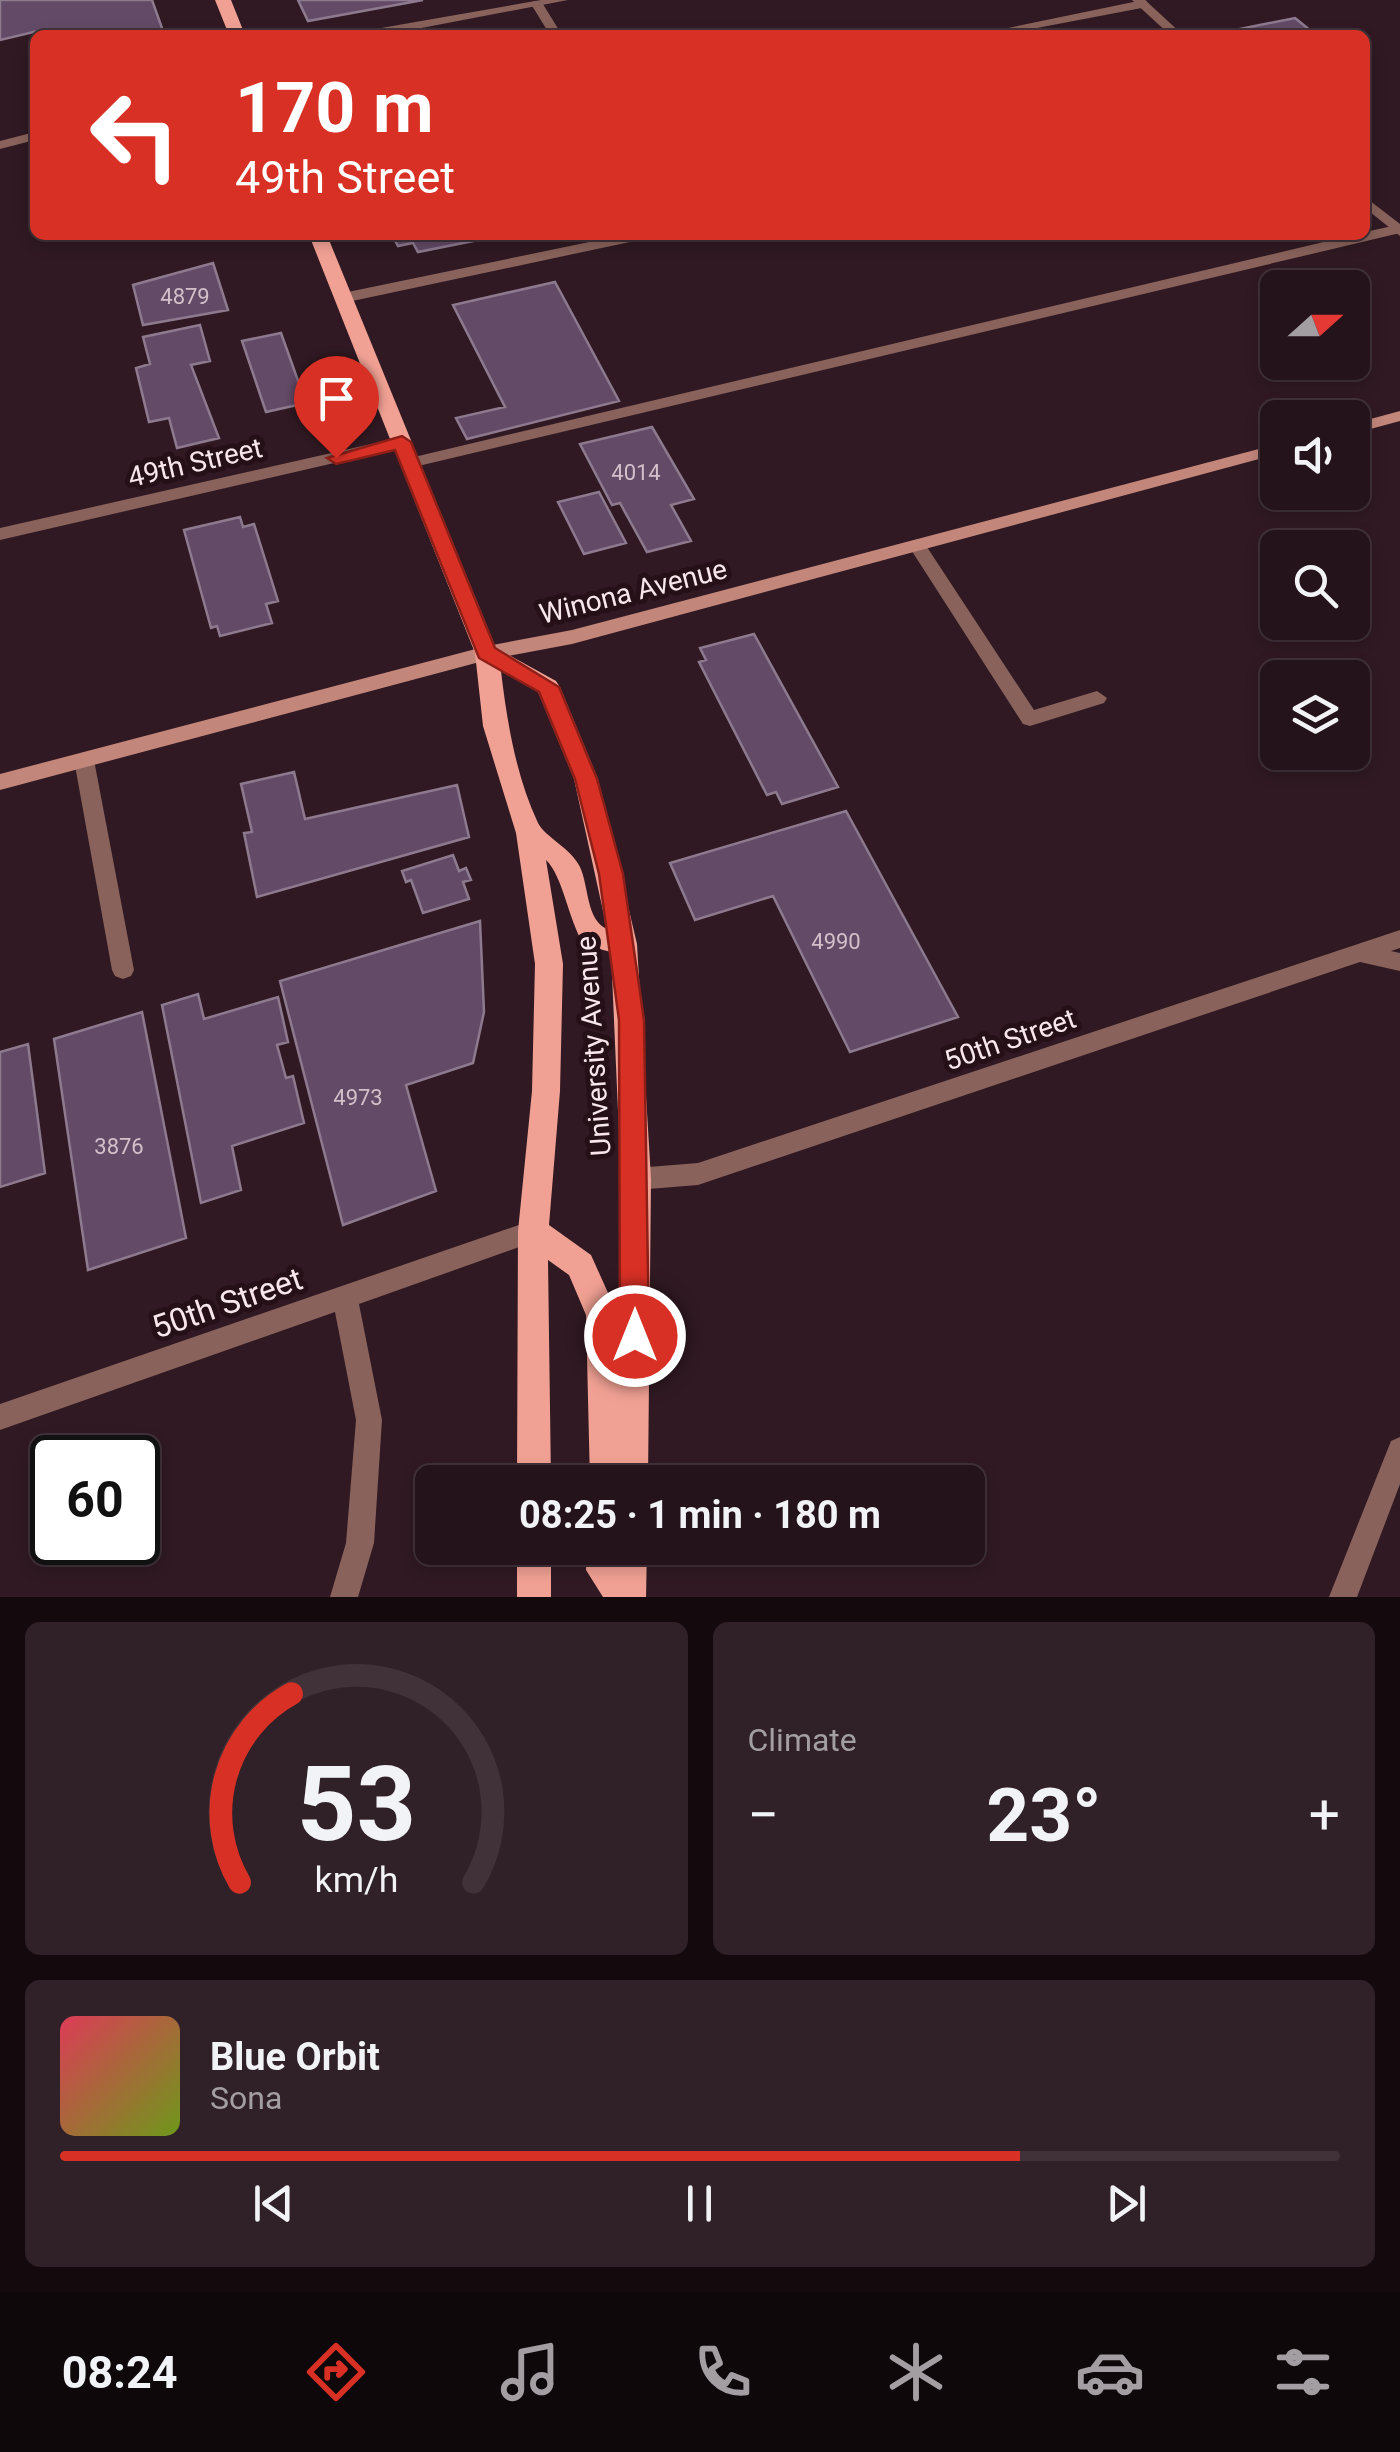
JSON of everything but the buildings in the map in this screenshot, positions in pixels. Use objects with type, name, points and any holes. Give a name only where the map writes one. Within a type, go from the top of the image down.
[{"type":"main road","points":[[223,0],[235,30]]},
{"type":"main road","name":"University Avenue","points":[[320,240],[487,653],[495,726],[529,833],[550,964],[546,1091],[533,1231],[534,1465]]},
{"type":"main road","name":"University Avenue","points":[[487,653],[548,687],[586,779],[624,944],[636,1179],[632,1465]]},
{"type":"main road","points":[[529,833],[555,848],[571,869],[582,921],[593,937],[624,944]]},
{"type":"main road","points":[[533,1231],[580,1265],[602,1315],[606,1465]]},
{"type":"main road","points":[[534,1565],[534,1597]]},
{"type":"main road","points":[[603,1565],[603,1570],[628,1597]]},
{"type":"main road","points":[[628,1597],[629,1565]]},
{"type":"street","points":[[392,30],[562,0]]},
{"type":"street","points":[[1004,30],[1140,2],[1171,30]]},
{"type":"street","points":[[537,4],[553,30]]},
{"type":"street","points":[[0,145],[30,137]]},
{"type":"street","points":[[1370,206],[1398,231]]},
{"type":"street","name":"49th Street","points":[[1370,237],[1398,231]]},
{"type":"street","points":[[343,298],[620,240]]},
{"type":"street","name":"49th Street","points":[[0,534],[406,452],[1358,240]]},
{"type":"street","points":[[1370,424],[1400,416]]},
{"type":"street","name":"Winona Avenue","points":[[0,782],[487,653],[572,637],[1260,454]]},
{"type":"street","points":[[917,545],[1030,719],[1097,698]]},
{"type":"street","points":[[84,760],[123,970]]},
{"type":"street","name":"50th Street","points":[[636,1179],[698,1174],[781,1148],[1400,938]]},
{"type":"street","points":[[1360,952],[1400,962]]},
{"type":"street","name":"50th Street","points":[[0,1416],[533,1231]]},
{"type":"street","points":[[344,1297],[369,1420],[360,1543],[344,1597]]},
{"type":"street","points":[[1343,1597],[1400,1450]]},
{"type":"route","points":[[336,458],[402,442],[487,653],[548,687],[586,779],[611,874],[624,944],[631,1020],[635,1336]]}]
